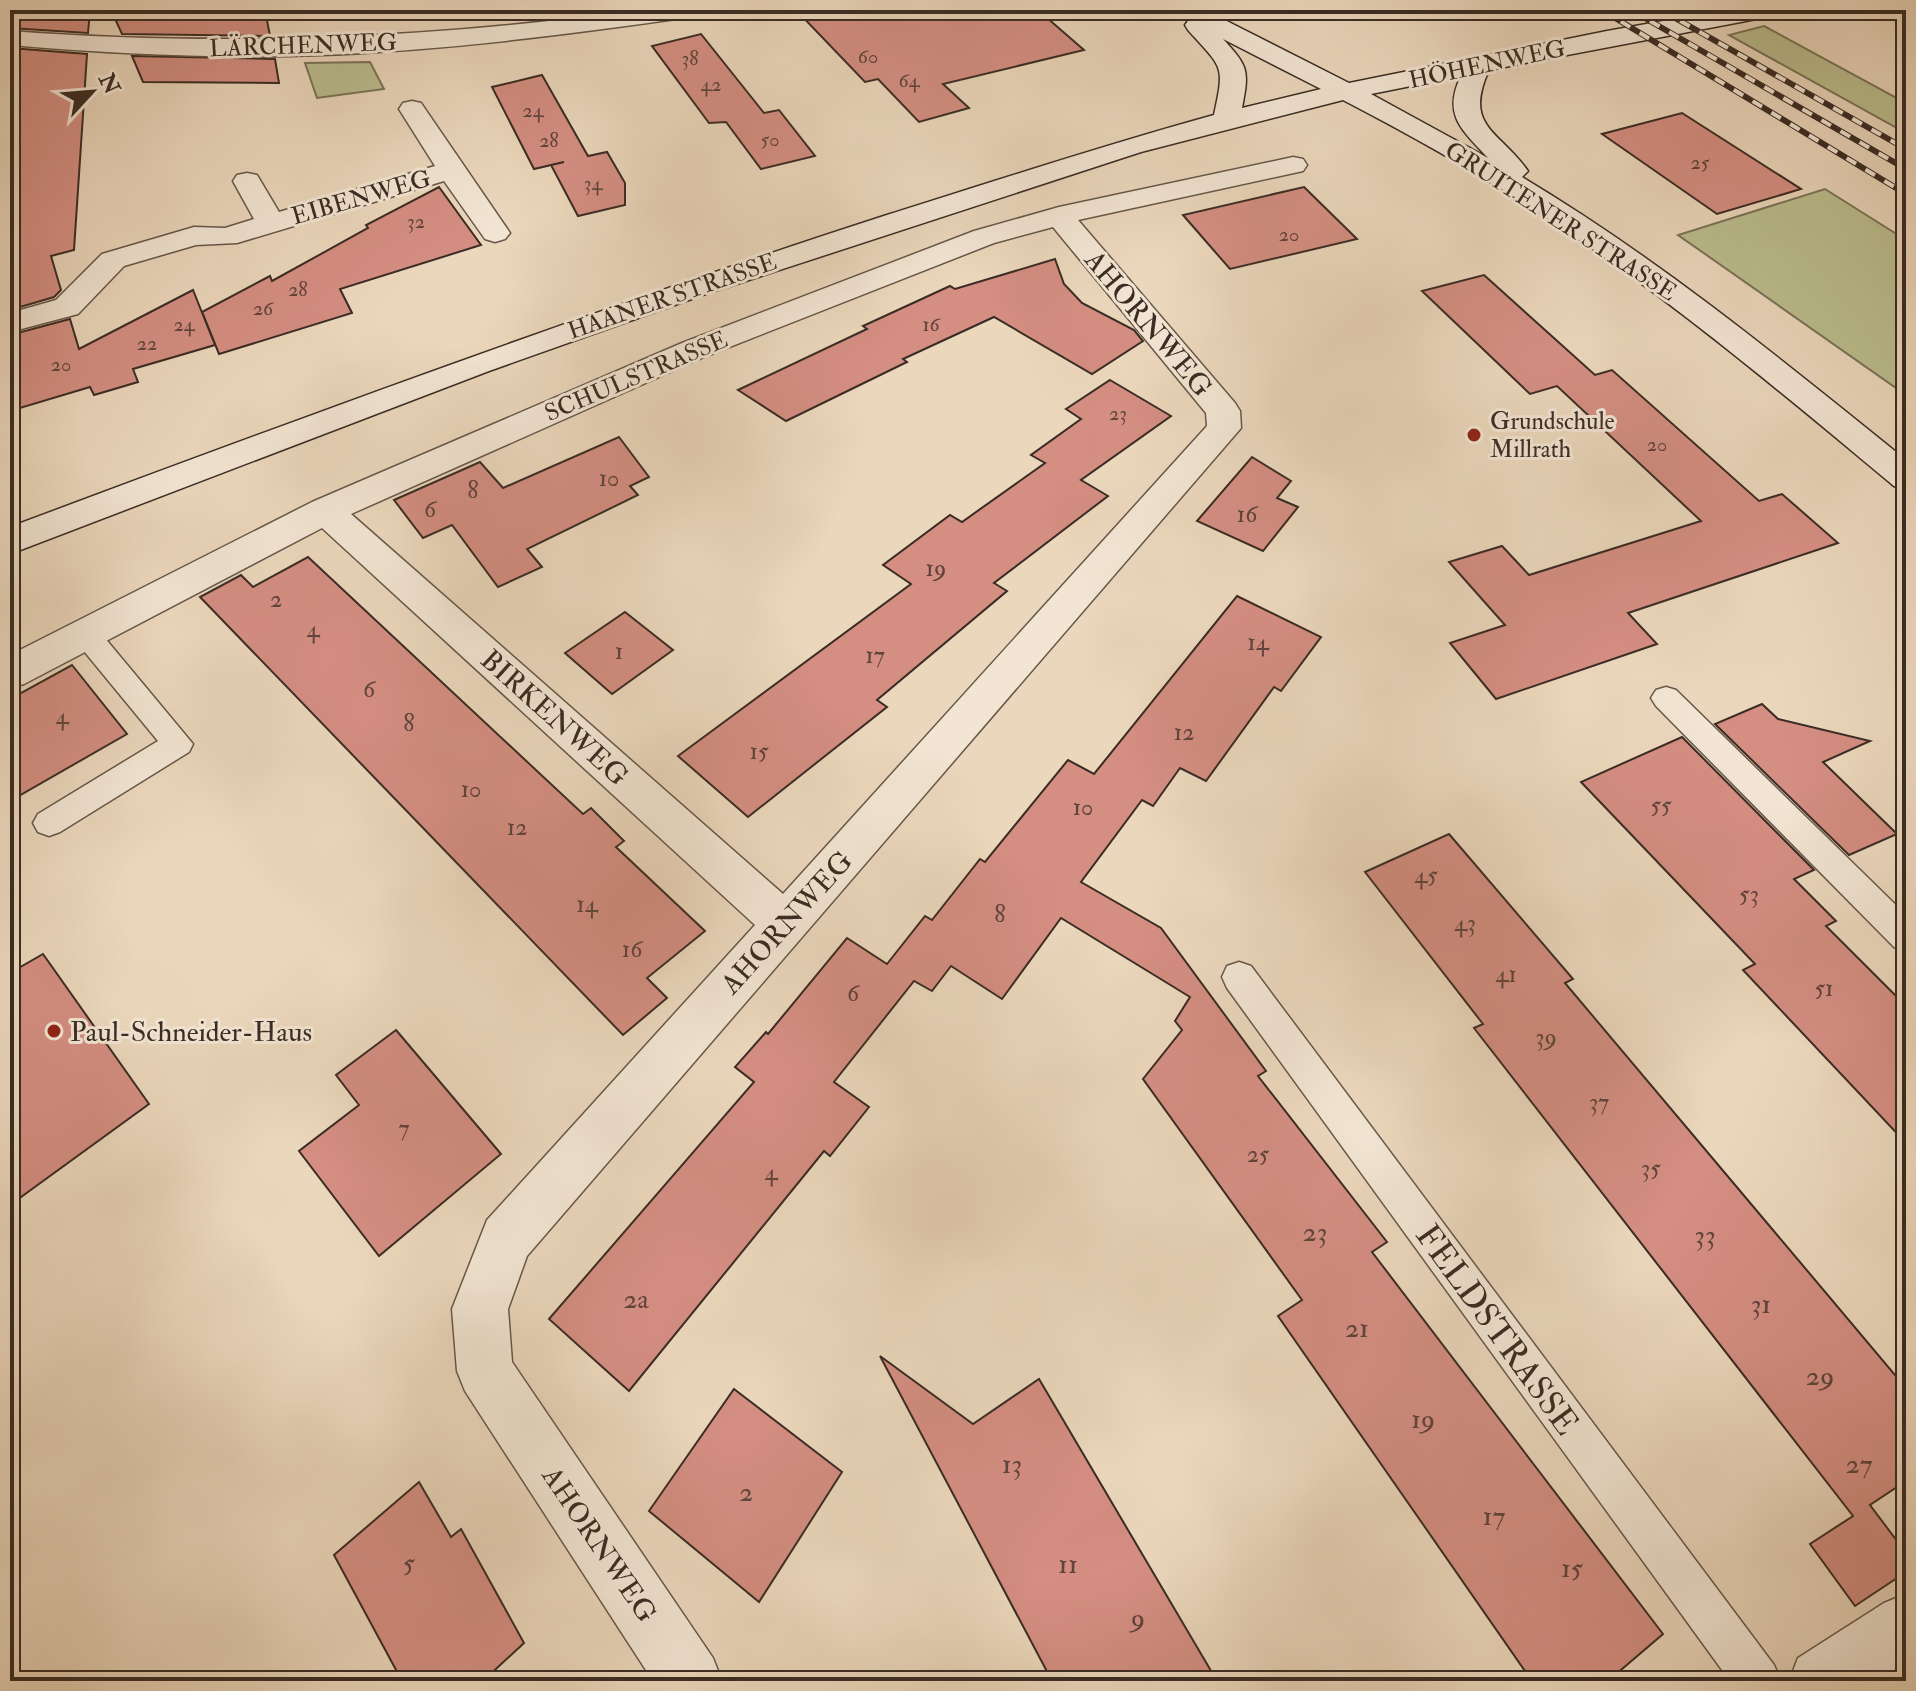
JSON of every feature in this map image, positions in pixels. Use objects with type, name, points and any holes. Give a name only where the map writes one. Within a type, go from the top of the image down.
[{"type":"street","name":"LÄRCHENWEG","points":[[10,38],[235,49],[373,45],[564,28],[690,10]]},
{"type":"street","name":"HÖHENWEG","points":[[1348,92],[1767,10]]},
{"type":"street","points":[[1187,11],[1201,32],[1233,65],[1235,76],[1227,119]]},
{"type":"street","name":"GRUITENER STRASSE","points":[[1187,11],[1348,92],[1528,193],[1614,249],[1714,322],[1906,478]]},
{"type":"street","points":[[1479,65],[1463,95],[1464,110],[1474,128],[1511,166],[1528,193]]},
{"type":"street","name":"HAANER STRASSE","points":[[10,541],[478,364],[692,288],[889,222],[1227,119],[1348,92]]},
{"type":"street","name":"EIBENWEG","points":[[412,109],[495,233]]},
{"type":"street","name":"SCHULSTRASSE","points":[[10,673],[84,632],[325,511],[693,350],[984,237],[1059,216],[1293,165]]},
{"type":"street","name":"EIBENWEG","points":[[10,323],[67,307],[113,260],[194,236],[227,237],[451,170]]},
{"type":"street","name":"EIBENWEG","points":[[247,181],[271,223]]},
{"type":"street","name":"AHORNWEG","points":[[690,1681],[485,1371],[480,1309],[506,1239],[1224,428],[1223,411],[1059,216]]},
{"type":"street","name":"BIRKENWEG","points":[[325,511],[784,923]]},
{"type":"street","points":[[1821,1681],[1906,1625]]},
{"type":"lane","points":[[49,823],[178,744],[84,632]]},
{"type":"lane","points":[[1666,698],[1906,937]]},
{"type":"lane","name":"FELDSTRASSE","points":[[1239,977],[1758,1681]]},
{"type":"green space","points":[[1764,26],[1906,103],[1906,133],[1729,35]]},
{"type":"green space","points":[[370,62],[384,89],[317,98],[305,63]]},
{"type":"green space","points":[[1825,189],[1906,240],[1906,395],[1678,235]]},
{"type":"building","points":[[10,10],[90,10],[88,33],[10,28]]},
{"type":"building","points":[[111,10],[265,10],[270,36],[122,34]]},
{"type":"building","points":[[796,10],[1038,10],[1084,50],[943,84],[969,108],[919,122],[878,79],[865,82]]},
{"type":"building","points":[[701,34],[764,113],[779,110],[815,156],[761,169],[726,122],[709,123],[652,46]]},
{"type":"building","points":[[10,48],[87,54],[74,250],[51,256],[61,290],[54,297],[10,310]]},
{"type":"building","points":[[132,56],[275,59],[279,83],[143,82]]},
{"type":"building","points":[[542,75],[588,156],[607,152],[625,183],[625,205],[578,216],[551,165],[534,169],[492,87]]},
{"type":"building","points":[[1682,113],[1801,189],[1717,214],[1602,134]]},
{"type":"building","points":[[439,187],[481,245],[340,289],[352,313],[219,354],[202,312],[270,276],[272,281],[368,228],[366,225]]},
{"type":"building","points":[[1304,187],[1357,239],[1230,269],[1183,215]]},
{"type":"building","points":[[1055,259],[1064,284],[1082,303],[1134,330],[1143,341],[1092,374],[994,317],[903,359],[907,362],[786,421],[738,390],[867,329],[863,326],[950,286],[955,289]]},
{"type":"building","points":[[1484,275],[1595,375],[1612,370],[1759,501],[1782,494],[1838,543],[1628,613],[1657,644],[1496,699],[1450,643],[1505,625],[1449,562],[1502,546],[1529,575],[1701,521],[1557,386],[1530,394],[1422,291]]},
{"type":"building","points":[[193,290],[215,345],[133,369],[138,382],[94,395],[90,387],[10,411],[10,335],[70,319],[79,349]]},
{"type":"building","points":[[1110,380],[1171,416],[1081,480],[1108,496],[994,583],[1007,591],[877,700],[887,707],[748,817],[678,756],[911,584],[883,565],[950,515],[962,522],[1045,463],[1031,455],[1081,419],[1066,409]]},
{"type":"building","points":[[619,437],[649,477],[630,486],[638,495],[527,549],[542,567],[498,587],[452,525],[423,538],[394,500],[480,462],[503,488]]},
{"type":"building","points":[[1252,457],[1291,481],[1277,498],[1298,507],[1263,551],[1197,521]]},
{"type":"building","points":[[308,557],[583,814],[591,808],[624,841],[616,847],[705,931],[647,978],[667,998],[623,1035],[200,597],[241,575],[253,587]]},
{"type":"building","points":[[1237,596],[1321,637],[1281,691],[1274,687],[1206,781],[1180,768],[1153,806],[1142,800],[1081,882],[1161,928],[1266,1071],[1258,1076],[1387,1242],[1372,1252],[1663,1634],[1608,1681],[1532,1681],[1278,1316],[1302,1300],[1143,1079],[1182,1030],[1175,1021],[1190,997],[1061,918],[1002,999],[951,966],[932,991],[914,981],[834,1082],[869,1107],[830,1156],[824,1151],[629,1391],[549,1319],[754,1082],[735,1067],[766,1032],[768,1034],[847,938],[887,964],[925,916],[932,920],[980,859],[985,862],[1068,760],[1094,774]]},
{"type":"building","points":[[625,612],[673,650],[612,694],[565,653]]},
{"type":"building","points":[[72,665],[127,734],[10,801],[10,699]]},
{"type":"building","points":[[1762,704],[1778,719],[1870,741],[1823,762],[1897,834],[1849,855],[1715,724]]},
{"type":"building","points":[[1682,737],[1814,870],[1794,879],[1836,921],[1826,926],[1906,1006],[1906,1143],[1743,970],[1755,964],[1581,782]]},
{"type":"building","points":[[1449,834],[1573,979],[1565,983],[1906,1388],[1906,1481],[1870,1505],[1906,1553],[1906,1572],[1855,1606],[1810,1544],[1853,1516],[1474,1028],[1483,1024],[1365,872]]},
{"type":"building","name":"Paul-Schneider-Haus","points":[[43,954],[149,1104],[10,1205],[10,973]]},
{"type":"building","points":[[396,1030],[501,1154],[379,1256],[299,1151],[359,1105],[336,1075]]},
{"type":"building","points":[[880,1356],[973,1424],[1039,1379],[1217,1681],[1052,1681]]},
{"type":"building","points":[[734,1389],[842,1472],[759,1602],[649,1511]]},
{"type":"building","points":[[419,1482],[451,1537],[461,1529],[524,1643],[483,1681],[402,1681],[334,1555]]},
{"type":"railway","points":[[1602,10],[1906,194]]},
{"type":"railway","points":[[1631,10],[1906,169]]},
{"type":"railway","points":[[1661,10],[1906,149]]},
{"type":"place","name":"Grundschule Millrath","points":[[1474,435]]},
{"type":"place","name":"Paul-Schneider-Haus","points":[[54,1031]]}]
